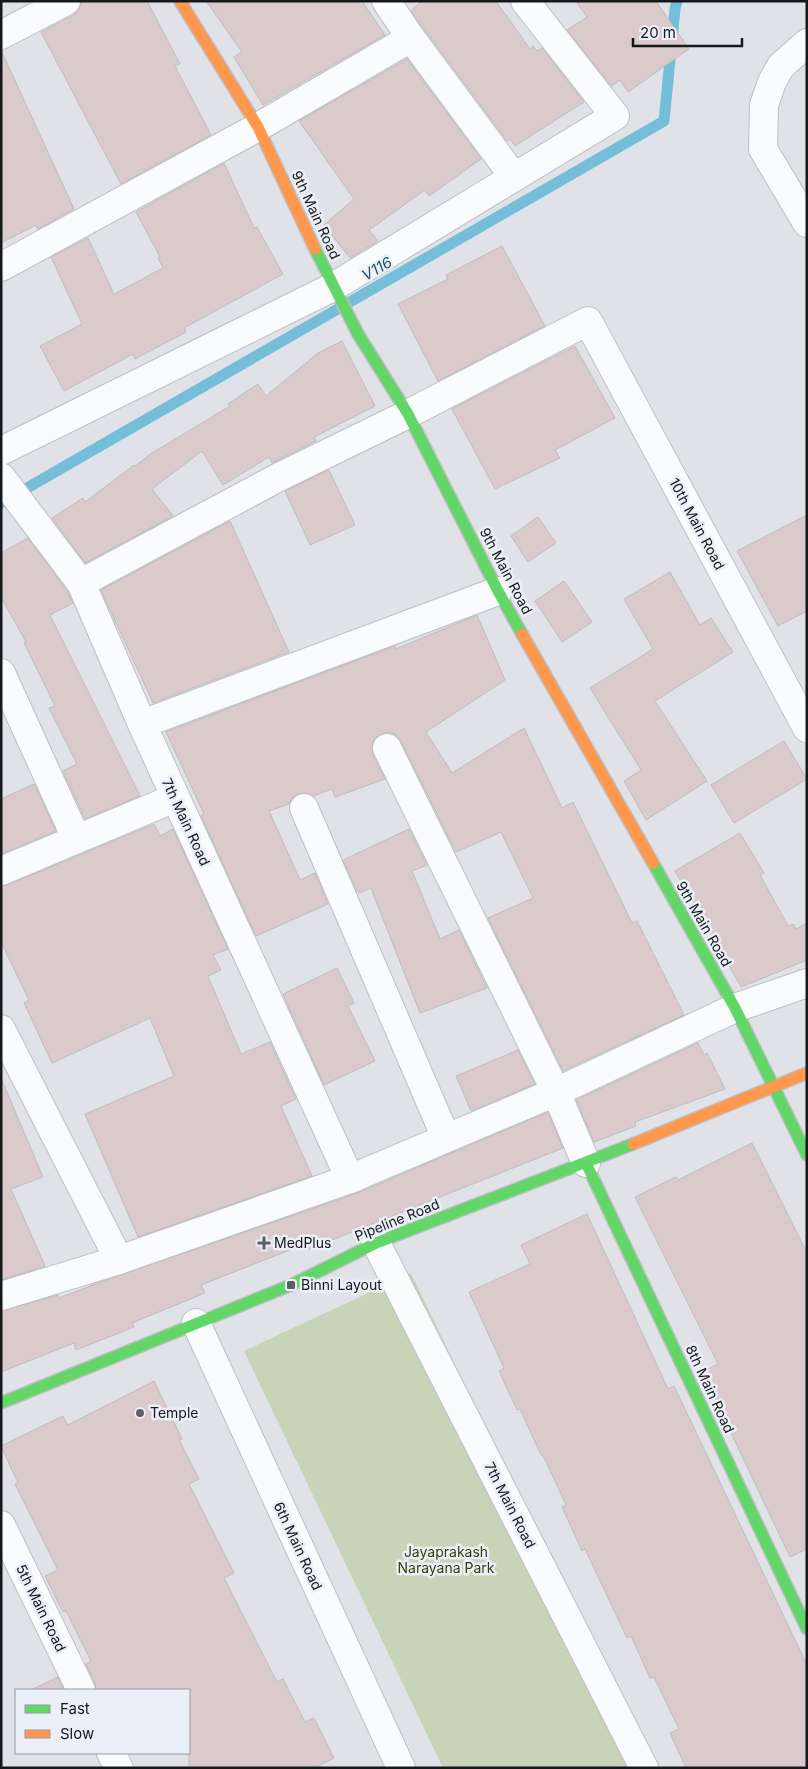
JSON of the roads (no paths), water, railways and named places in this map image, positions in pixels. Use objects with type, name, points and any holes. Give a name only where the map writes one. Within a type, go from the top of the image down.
[{"type":"street","points":[[1,35],[66,1]]},
{"type":"street","name":"9th Main Road","points":[[180,1],[258,127],[334,289],[408,414],[498,591],[735,1008],[807,1155]]},
{"type":"street","points":[[386,1],[411,38],[514,177]]},
{"type":"street","points":[[1,451],[334,289],[615,116],[525,1]]},
{"type":"street","points":[[1,267],[258,127],[411,38]]},
{"type":"street","points":[[807,43],[782,66],[772,82],[764,105],[763,149],[807,223]]},
{"type":"street","name":"10th Main Road","points":[[408,414],[588,320],[807,728]]},
{"type":"street","points":[[81,583],[279,477],[408,414]]},
{"type":"street","name":"7th Main Road","points":[[8,487],[81,583],[175,798],[350,1179]]},
{"type":"street","points":[[142,724],[498,591]]},
{"type":"street","points":[[1,673],[76,838]]},
{"type":"street","points":[[387,748],[556,1092],[586,1163]]},
{"type":"street","points":[[1,871],[175,798]]},
{"type":"street","points":[[304,808],[446,1138]]},
{"type":"street","points":[[1,1296],[119,1260],[350,1179],[556,1092],[735,1008],[807,983]]},
{"type":"street","points":[[1,1029],[119,1260]]},
{"type":"street","name":"Pipeline Road","points":[[1,1403],[290,1284],[376,1243],[586,1163],[807,1073]]},
{"type":"street","name":"8th Main Road","points":[[586,1163],[807,1629]]},
{"type":"street","name":"7th Main Road","points":[[376,1243],[644,1768]]},
{"type":"street","name":"6th Main Road","points":[[196,1324],[401,1768]]},
{"type":"street","name":"5th Main Road","points":[[1,1525],[81,1689]]},
{"type":"street","points":[[111,1754],[118,1768]]},
{"type":"waterway","name":"V116","points":[[1,503],[664,121],[677,1]]},
{"type":"place","name":"MedPlus","points":[[264,1243]]},
{"type":"place","name":"Binni Layout","points":[[291,1285]]},
{"type":"place","name":"Temple","points":[[140,1413]]},
{"type":"park label","name":"Jayaprakash Narayana Park","points":[[446,1560]]}]
